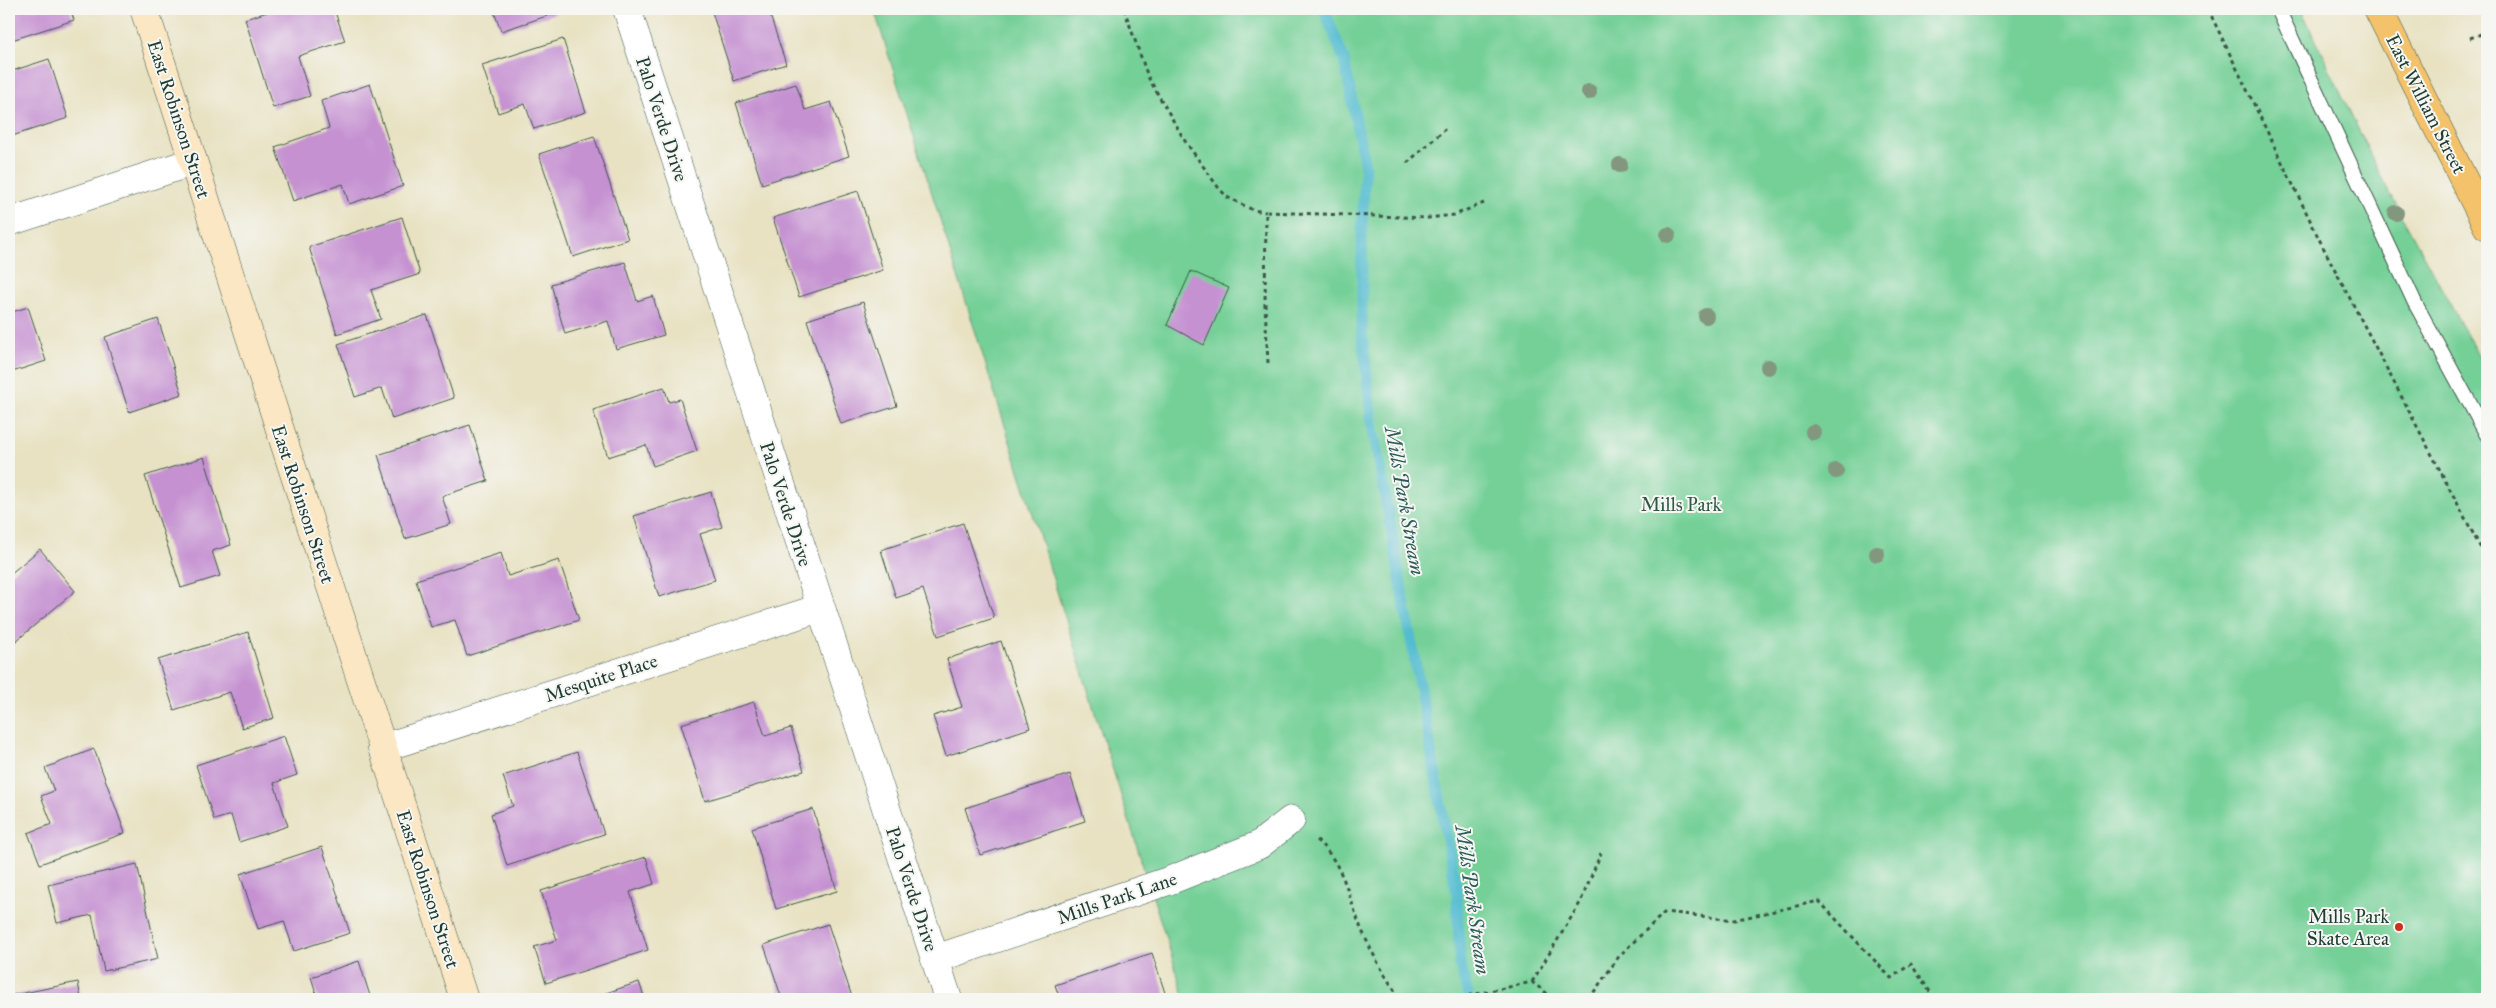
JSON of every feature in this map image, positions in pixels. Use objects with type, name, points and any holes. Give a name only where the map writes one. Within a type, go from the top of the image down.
[{"type":"main road","name":"East William Street","points":[[2378,9],[2487,226]]},
{"type":"street","name":"East Robinson Street","points":[[144,9],[464,999]]},
{"type":"street","name":"Palo Verde Drive","points":[[627,9],[948,999]]},
{"type":"street","points":[[9,222],[192,162]]},
{"type":"street","name":"Mesquite Place","points":[[382,748],[820,608]]},
{"type":"street","name":"Mills Park Lane","points":[[935,958],[1171,880],[1259,845],[1291,820]]},
{"type":"lane","points":[[2278,9],[2415,303],[2487,435]]},
{"type":"path","points":[[1124,9],[1148,77],[1191,149],[1227,197],[1253,210],[1266,212],[1429,218],[1454,215],[1484,203]]},
{"type":"path","points":[[2208,9],[2322,244],[2487,560]]},
{"type":"path","points":[[2470,38],[2487,32]]},
{"type":"path","points":[[1407,163],[1445,129]]},
{"type":"path","points":[[1266,212],[1265,305],[1268,363]]},
{"type":"path","points":[[1291,820],[1324,846],[1348,887],[1360,926],[1376,962],[1400,999]]},
{"type":"path","points":[[1453,999],[1532,982],[1580,903],[1601,853]]},
{"type":"path","points":[[1589,999],[1620,955],[1665,912],[1734,920],[1819,901],[1891,978],[1911,964],[1934,999],[1950,997],[1990,999]]},
{"type":"path","points":[[1532,982],[1554,999]]},
{"type":"green space","name":"Mills Park","points":[[874,9],[2301,9],[2382,179],[2487,372],[2487,999],[1185,999]]},
{"type":"building","points":[[9,9],[70,9],[74,20],[9,41]]},
{"type":"building","points":[[277,9],[334,9],[345,41],[298,56],[310,96],[273,108],[245,19]]},
{"type":"building","points":[[493,9],[554,9],[556,13],[501,31]]},
{"type":"building","points":[[711,9],[768,9],[786,64],[734,81]]},
{"type":"building","points":[[563,39],[586,112],[534,129],[525,104],[498,113],[482,65]]},
{"type":"building","points":[[49,59],[68,118],[9,137],[9,72]]},
{"type":"building","points":[[370,84],[403,186],[349,204],[343,184],[293,201],[275,147],[329,128],[321,101]]},
{"type":"building","points":[[796,84],[805,110],[831,102],[849,156],[762,184],[736,103]]},
{"type":"building","points":[[594,136],[628,239],[573,257],[539,154]]},
{"type":"building","points":[[858,191],[883,270],[799,297],[773,218]]},
{"type":"building","points":[[402,217],[420,274],[371,290],[381,319],[337,334],[309,247]]},
{"type":"building","points":[[625,262],[637,301],[653,296],[664,335],[616,349],[608,321],[565,334],[551,284]]},
{"type":"building","points":[[1191,271],[1229,288],[1204,345],[1167,325]]},
{"type":"building","points":[[863,302],[897,406],[841,424],[807,320]]},
{"type":"building","points":[[28,307],[46,361],[9,373],[9,313]]},
{"type":"building","points":[[427,315],[454,398],[392,419],[382,388],[355,397],[338,344]]},
{"type":"building","points":[[158,319],[182,394],[129,412],[105,337]]},
{"type":"building","points":[[664,387],[669,402],[680,399],[697,451],[653,466],[646,445],[608,457],[593,410]]},
{"type":"building","points":[[470,425],[488,481],[442,496],[451,524],[405,539],[378,455]]},
{"type":"building","points":[[204,457],[231,545],[212,551],[220,576],[181,588],[145,476]]},
{"type":"building","points":[[711,492],[722,527],[700,534],[715,580],[659,597],[634,516]]},
{"type":"building","points":[[963,523],[994,618],[938,636],[923,589],[896,598],[881,550]]},
{"type":"building","points":[[40,549],[75,591],[9,647],[9,575]]},
{"type":"building","points":[[501,553],[508,576],[559,560],[579,620],[467,656],[455,620],[431,627],[416,580]]},
{"type":"building","points":[[248,632],[274,718],[242,728],[230,692],[174,710],[158,660]]},
{"type":"building","points":[[1001,641],[1030,728],[946,756],[933,716],[962,707],[947,659]]},
{"type":"building","points":[[754,702],[765,736],[791,728],[804,771],[705,801],[681,724]]},
{"type":"building","points":[[284,736],[297,775],[274,783],[288,826],[239,842],[231,815],[214,820],[196,765]]},
{"type":"building","points":[[94,749],[125,833],[40,864],[28,833],[52,824],[41,796],[54,791],[45,768]]},
{"type":"building","points":[[577,752],[604,834],[507,866],[491,814],[513,806],[503,776]]},
{"type":"building","points":[[1070,774],[1085,821],[980,855],[965,808]]},
{"type":"building","points":[[813,809],[837,891],[776,909],[752,828]]},
{"type":"building","points":[[322,847],[350,933],[294,951],[284,921],[258,929],[240,874]]},
{"type":"building","points":[[646,857],[654,884],[630,892],[648,950],[546,983],[534,947],[557,940],[541,891]]},
{"type":"building","points":[[137,864],[158,959],[104,971],[92,915],[57,923],[48,885]]},
{"type":"building","points":[[828,924],[852,997],[782,999],[764,945]]},
{"type":"building","points":[[1152,953],[1167,999],[1060,999],[1055,985]]},
{"type":"building","points":[[359,961],[371,999],[318,999],[311,977]]},
{"type":"building","points":[[78,982],[81,999],[9,999],[9,996]]},
{"type":"building","points":[[639,982],[645,999],[588,999]]},
{"type":"waterway","name":"Mills Park Stream","points":[[1324,9],[1344,59],[1365,166],[1362,228],[1362,333],[1372,423],[1457,894],[1460,965],[1469,999]]},
{"type":"place","name":"Mills Park Skate Area","points":[[2399,927]]}]
